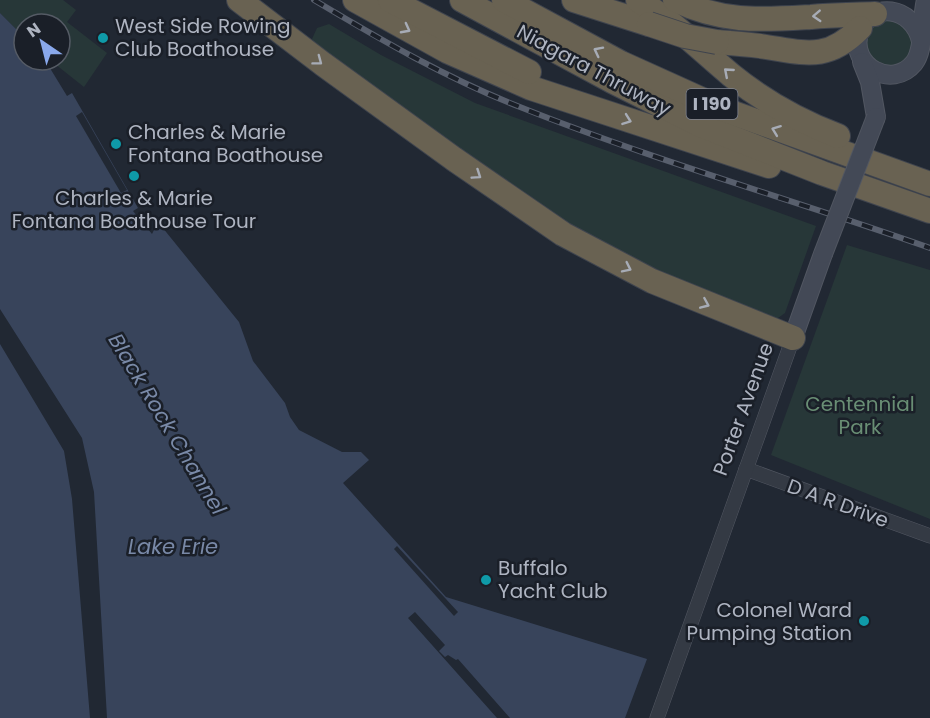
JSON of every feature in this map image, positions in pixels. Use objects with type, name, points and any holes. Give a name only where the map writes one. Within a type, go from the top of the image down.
[{"type":"highway","points":[[239,0],[445,153],[563,234],[652,281],[793,338]]},
{"type":"highway","points":[[355,0],[447,51],[531,88],[766,166],[822,173]]},
{"type":"highway","points":[[390,0],[533,74],[572,100]]},
{"type":"highway","name":"Niagara Thruway","points":[[462,0],[656,104],[698,124],[822,173],[930,211]]},
{"type":"highway","name":"Niagara Thruway","points":[[504,0],[621,63],[725,110],[930,184]]},
{"type":"highway","points":[[574,0],[685,36],[717,42],[814,52],[826,51],[843,44],[874,18]]},
{"type":"highway","points":[[638,0],[667,21],[730,74],[780,110],[822,130],[930,170]]},
{"type":"highway","points":[[675,0],[696,9],[743,19],[874,18]]},
{"type":"street","points":[[876,117],[870,82],[857,50],[857,39],[874,18],[901,0]]},
{"type":"street","name":"Porter Avenue","points":[[657,718],[823,254],[876,117],[891,83],[914,62],[920,52],[926,0]]},
{"type":"street","points":[[874,18],[896,12],[905,15],[919,30],[921,41]]},
{"type":"street","points":[[862,60],[868,68],[877,73],[897,74],[906,70]]},
{"type":"street","name":"D A R Drive","points":[[746,469],[930,536]]},
{"type":"green space","points":[[0,0],[63,0],[76,10],[72,15],[72,12],[12,12],[12,25],[0,13]]},
{"type":"green space","points":[[893,18],[912,34],[912,48],[905,60],[887,68],[866,56],[866,33],[876,23]]},
{"type":"green space","points":[[329,24],[381,55],[475,103],[816,226],[785,313],[778,318],[773,318],[689,284],[635,259],[555,216],[463,154],[315,44],[312,39],[317,28]]},
{"type":"green space","points":[[72,26],[107,53],[84,87],[65,72],[72,72]]},
{"type":"green space","name":"Centennial Park","points":[[847,245],[930,270],[930,519],[771,455]]},
{"type":"water","name":"Lake Erie","points":[[0,13],[12,25],[12,72],[52,72],[67,96],[72,93],[138,208],[133,211],[152,234],[158,222],[239,322],[253,361],[285,403],[290,417],[299,430],[342,452],[361,452],[369,460],[343,483],[446,597],[647,659],[625,718],[0,718]]},
{"type":"pier","points":[[82,112],[127,190],[121,193],[76,116]]},
{"type":"pier","points":[[0,309],[82,438],[94,492],[107,718],[90,718],[72,499],[64,451],[0,344]]},
{"type":"pier","points":[[397,546],[458,612],[454,616],[394,549]]},
{"type":"pier","points":[[415,612],[445,645],[439,651],[445,657],[448,655],[458,659],[510,718],[497,718],[408,618]]},
{"type":"railway","points":[[314,0],[441,71],[520,107],[673,163],[930,248]]},
{"type":"place","name":"West Side Rowing Club Boathouse","points":[[103,38]]},
{"type":"place","name":"Charles & Marie Fontana Boathouse","points":[[116,144]]},
{"type":"place","name":"Charles & Marie Fontana Boathouse Tour","points":[[134,176]]},
{"type":"place","name":"Buffalo Yacht Club","points":[[486,580]]},
{"type":"place","name":"Colonel Ward Pumping Station","points":[[864,621]]},
{"type":"water label","name":"Black Rock Channel","points":[[167,424]]}]
